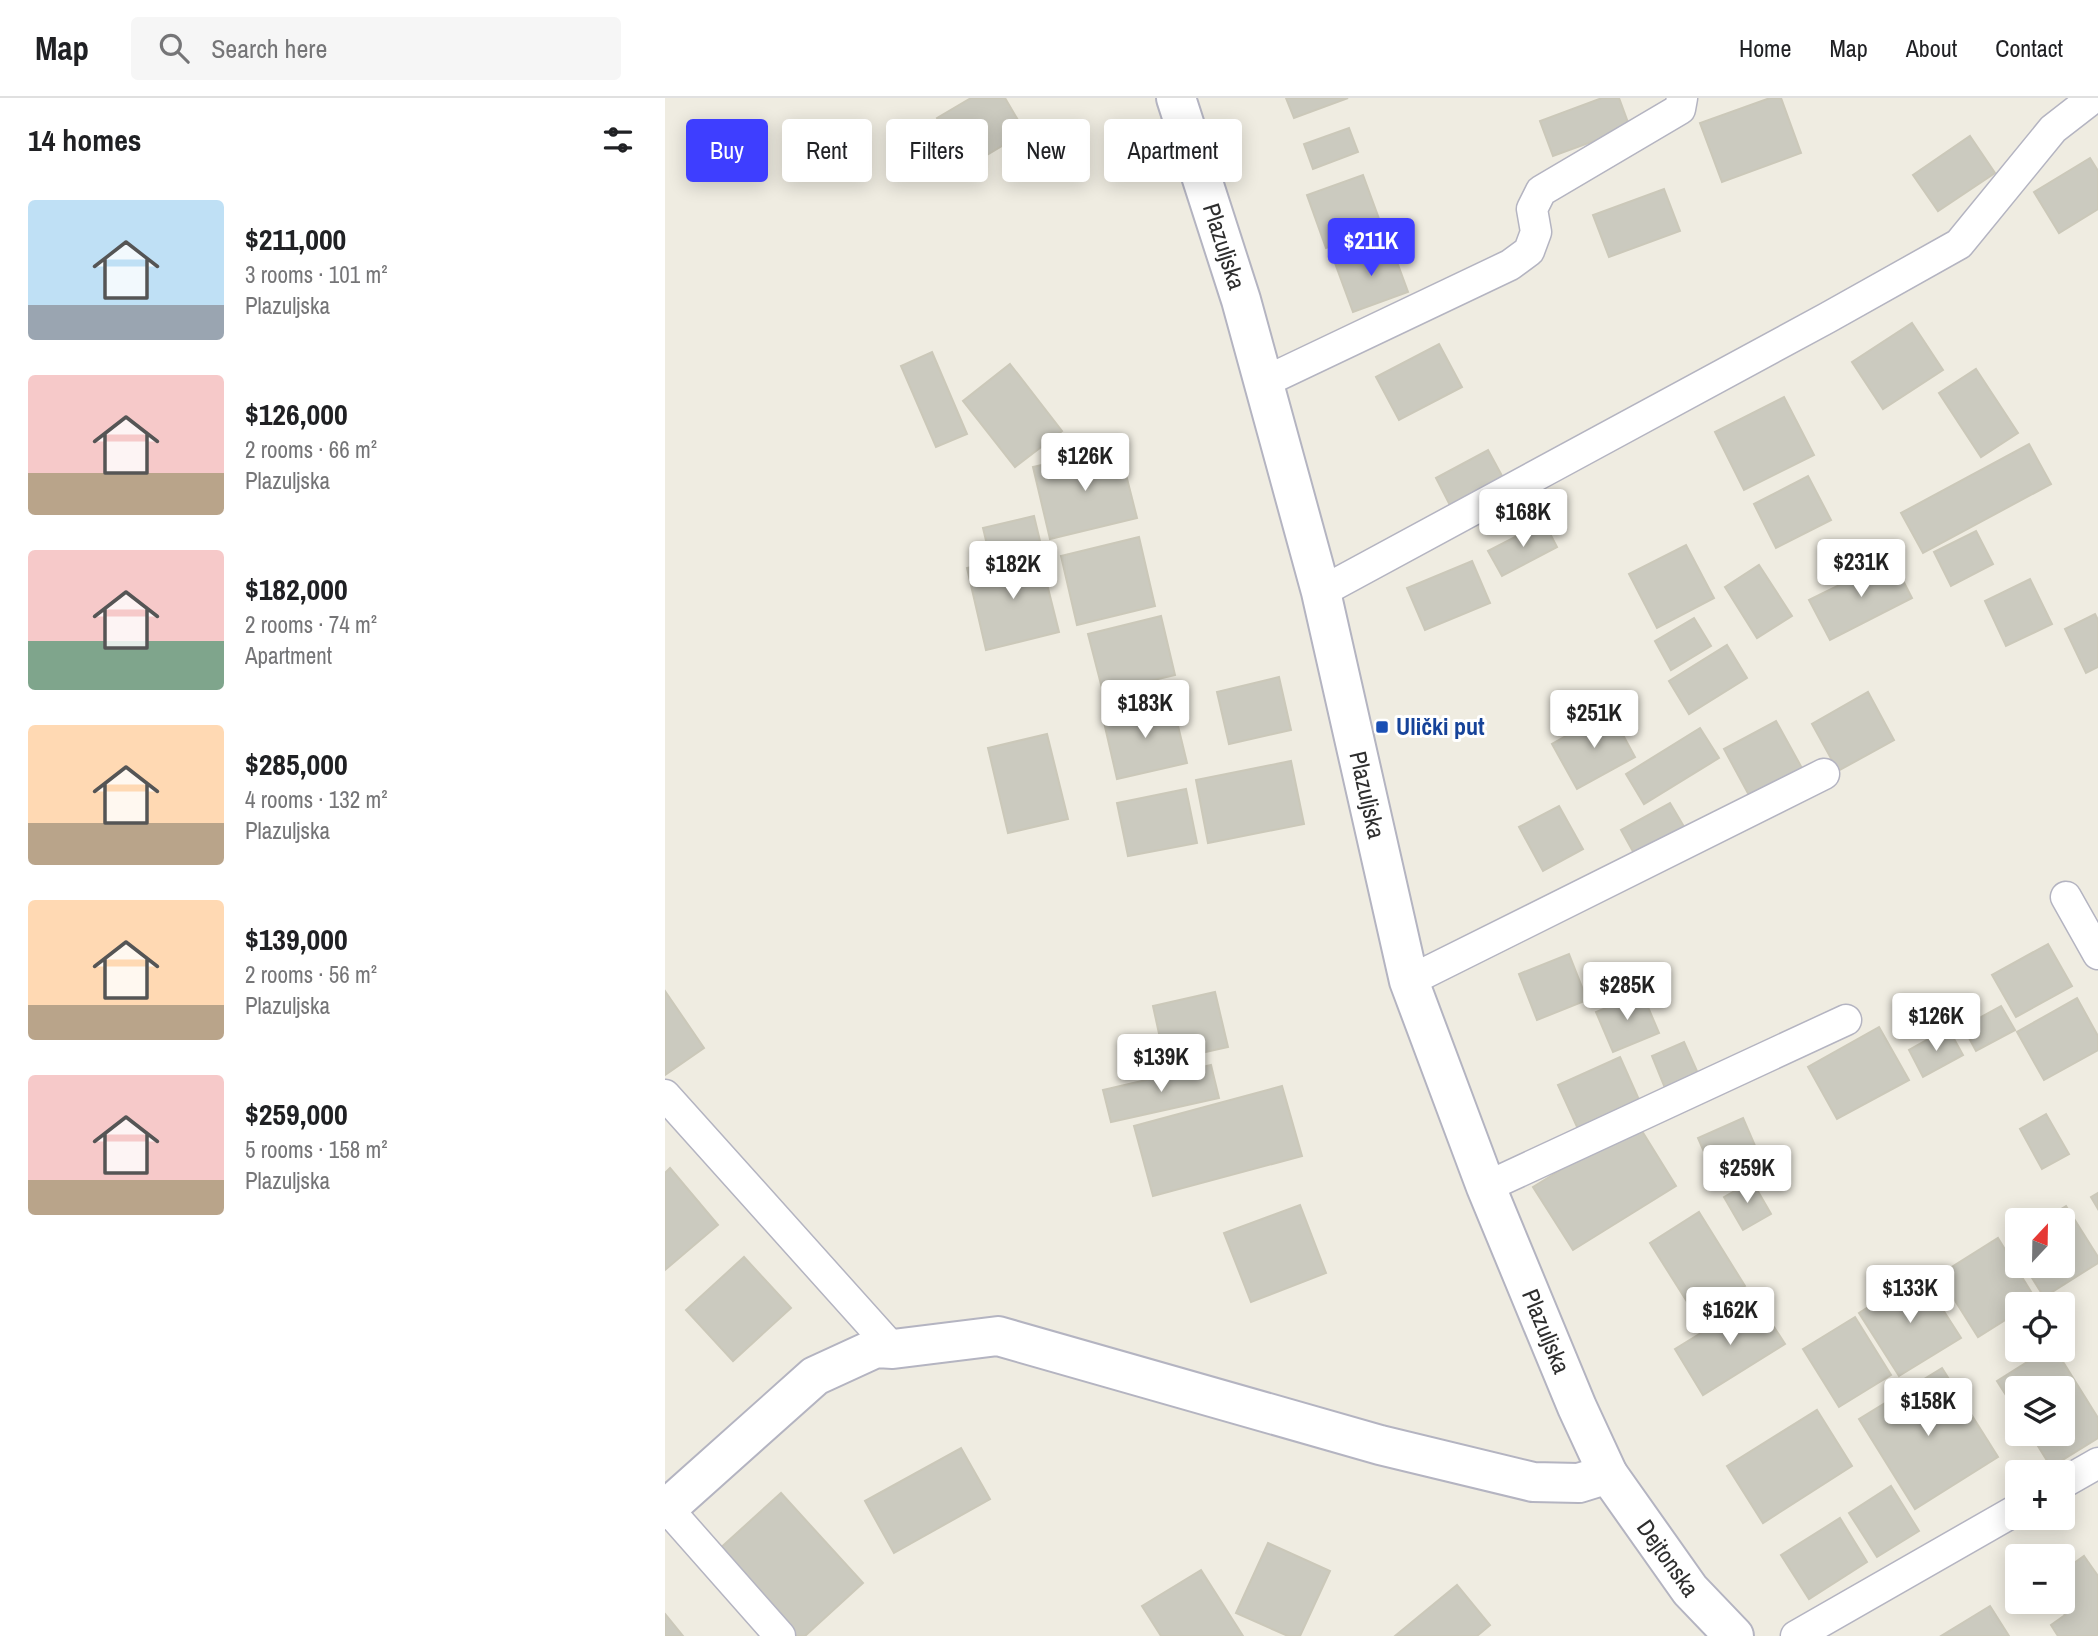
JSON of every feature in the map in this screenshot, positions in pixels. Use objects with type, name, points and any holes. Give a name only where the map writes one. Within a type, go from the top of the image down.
[{"type":"main road","name":"Plazuljska","points":[[1176,98],[1241,300],[1321,592],[1409,981],[1486,1187],[1577,1407],[1608,1474]]},
{"type":"main road","points":[[666,1509],[815,1376],[876,1348],[893,1349],[998,1336],[1380,1445],[1533,1482],[1579,1483],[1608,1474]]},
{"type":"main road","name":"Dejtonska","points":[[1608,1474],[1689,1590],[1734,1636]]},
{"type":"street","points":[[1264,382],[1510,265],[1529,251],[1535,232],[1532,209],[1541,191],[1680,109],[1682,98]]},
{"type":"street","points":[[1321,592],[1959,244],[2053,129],[2093,98]]},
{"type":"street","points":[[1409,981],[1824,774]]},
{"type":"street","points":[[2066,897],[2098,954]]},
{"type":"street","points":[[1486,1187],[1846,1020]]},
{"type":"street","points":[[665,1095],[893,1349]]},
{"type":"street","points":[[2075,1475],[2098,1462]]},
{"type":"street","points":[[666,1509],[780,1636]]},
{"type":"street","points":[[1796,1636],[2005,1516]]},
{"type":"building","points":[[971,98],[1005,98],[1017,119],[1002,119],[1002,146],[988,154],[988,119],[937,118]]},
{"type":"building","points":[[1286,98],[1348,98],[1294,118]]},
{"type":"building","points":[[1602,98],[1619,98],[1630,128],[1553,156],[1540,121]]},
{"type":"building","points":[[1770,98],[1781,98],[1801,153],[1722,182],[1700,123]]},
{"type":"building","points":[[1349,128],[1358,152],[1313,169],[1304,144]]},
{"type":"building","points":[[1970,136],[1995,173],[1938,211],[1913,175]]},
{"type":"building","points":[[2090,158],[2098,171],[2098,209],[2059,233],[2034,192]]},
{"type":"building","points":[[1363,175],[1382,227],[1326,248],[1307,195]]},
{"type":"building","points":[[1664,189],[1680,231],[1609,257],[1593,215]]},
{"type":"building","points":[[1390,243],[1408,292],[1353,312],[1335,263]]},
{"type":"building","points":[[1912,323],[1943,370],[1883,409],[1852,362]]},
{"type":"building","points":[[1439,344],[1462,387],[1399,420],[1376,377]]},
{"type":"building","points":[[932,352],[967,434],[936,447],[901,366]]},
{"type":"building","points":[[1010,364],[1062,431],[1015,467],[963,401]]},
{"type":"building","points":[[1976,369],[2018,433],[1981,457],[1939,393]]},
{"type":"building","points":[[1784,397],[1814,455],[1744,490],[1715,432]]},
{"type":"building","points":[[2029,444],[2051,484],[1923,553],[1901,513]]},
{"type":"building","points":[[1119,447],[1137,518],[1050,539],[1033,467]]},
{"type":"building","points":[[1488,450],[1507,485],[1454,513],[1436,478]]},
{"type":"building","points":[[1808,476],[1831,520],[1776,548],[1754,504]]},
{"type":"building","points":[[1034,516],[1040,541],[989,553],[983,528]]},
{"type":"building","points":[[1544,522],[1557,547],[1502,576],[1488,551]]},
{"type":"building","points":[[1976,531],[1993,564],[1951,586],[1934,552]]},
{"type":"building","points":[[1139,537],[1155,606],[1077,625],[1061,556]]},
{"type":"building","points":[[1686,545],[1714,598],[1657,628],[1629,574]]},
{"type":"building","points":[[1039,552],[1059,632],[986,650],[967,568]]},
{"type":"building","points":[[1892,559],[1912,598],[1830,640],[1809,600]]},
{"type":"building","points":[[1472,561],[1490,603],[1425,630],[1407,588]]},
{"type":"building","points":[[1759,565],[1792,616],[1757,638],[1725,587]]},
{"type":"building","points":[[2030,579],[2052,624],[2006,646],[1985,601]]},
{"type":"building","points":[[2095,614],[2098,620],[2098,667],[2086,673],[2065,629]]},
{"type":"building","points":[[1161,616],[1175,675],[1103,692],[1088,634]]},
{"type":"building","points":[[1694,618],[1711,646],[1671,670],[1655,641]]},
{"type":"building","points":[[1727,645],[1747,678],[1689,714],[1669,681]]},
{"type":"building","points":[[1279,677],[1291,730],[1229,744],[1217,692]]},
{"type":"building","points":[[1868,692],[1894,740],[1838,771],[1812,724]]},
{"type":"building","points":[[1172,701],[1187,763],[1117,779],[1103,718]]},
{"type":"building","points":[[1610,711],[1635,757],[1577,789],[1552,744]]},
{"type":"building","points":[[1776,721],[1803,770],[1751,799],[1724,749]]},
{"type":"building","points":[[1700,728],[1719,758],[1644,804],[1626,774]]},
{"type":"building","points":[[1047,734],[1068,819],[1008,833],[988,748]]},
{"type":"building","points":[[1291,761],[1304,824],[1208,843],[1196,780]]},
{"type":"building","points":[[1186,789],[1197,843],[1128,856],[1117,803]]},
{"type":"building","points":[[1670,803],[1686,830],[1636,857],[1621,830]]},
{"type":"building","points":[[1559,806],[1583,849],[1543,871],[1519,827]]},
{"type":"building","points":[[2048,944],[2072,986],[2016,1017],[1992,975]]},
{"type":"building","points":[[1569,954],[1587,1000],[1537,1020],[1519,974]]},
{"type":"building","points":[[665,991],[704,1048],[665,1075]]},
{"type":"building","points":[[1215,992],[1228,1047],[1165,1061],[1153,1006]]},
{"type":"building","points":[[1642,993],[1659,1033],[1613,1052],[1596,1012]]},
{"type":"building","points":[[2077,998],[2098,1036],[2098,1050],[2044,1080],[2017,1032]]},
{"type":"building","points":[[2001,1006],[2015,1030],[1976,1051],[1963,1027]]},
{"type":"building","points":[[1879,1027],[1909,1080],[1837,1119],[1808,1067]]},
{"type":"building","points":[[1948,1028],[1963,1055],[1923,1077],[1909,1050]]},
{"type":"building","points":[[1684,1042],[1700,1078],[1667,1093],[1652,1056]]},
{"type":"building","points":[[1620,1057],[1640,1102],[1578,1129],[1558,1085]]},
{"type":"building","points":[[1211,1065],[1219,1098],[1111,1122],[1103,1090]]},
{"type":"building","points":[[1282,1086],[1302,1156],[1153,1196],[1134,1126]]},
{"type":"building","points":[[2046,1114],[2069,1154],[2042,1169],[2020,1129]]},
{"type":"building","points":[[1743,1118],[1759,1155],[1714,1175],[1698,1138]]},
{"type":"building","points":[[1637,1123],[1676,1186],[1573,1250],[1533,1187]]},
{"type":"building","points":[[670,1168],[718,1225],[665,1270],[665,1173]]},
{"type":"building","points":[[1752,1181],[1771,1214],[1743,1230],[1724,1197]]},
{"type":"building","points":[[2098,1193],[2098,1209],[2091,1197]]},
{"type":"building","points":[[1300,1205],[1326,1273],[1251,1302],[1224,1233]]},
{"type":"building","points":[[1699,1212],[1745,1286],[1696,1316],[1650,1243]]},
{"type":"building","points":[[2075,1220],[2098,1257],[2098,1263],[2075,1277]]},
{"type":"building","points":[[1998,1238],[2005,1249],[2005,1278],[2023,1278],[2031,1292],[2005,1292],[2005,1320],[1978,1337],[1939,1275]]},
{"type":"building","points":[[744,1257],[791,1308],[733,1361],[686,1310]]},
{"type":"building","points":[[1920,1274],[1961,1338],[1899,1376],[1859,1313]]},
{"type":"building","points":[[2032,1278],[2074,1278],[2052,1292],[2041,1292]]},
{"type":"building","points":[[1756,1299],[1785,1344],[1703,1395],[1675,1349]]},
{"type":"building","points":[[1855,1317],[1891,1375],[1839,1407],[1803,1349]]},
{"type":"building","points":[[2027,1362],[2063,1362],[2072,1376],[2005,1376],[2005,1394],[1997,1381]]},
{"type":"building","points":[[1942,1368],[1998,1457],[1915,1509],[1859,1419]]},
{"type":"building","points":[[2075,1381],[2098,1418],[2098,1438],[2062,1460],[2047,1460],[2038,1446],[2075,1446]]},
{"type":"building","points":[[1817,1410],[1852,1466],[1763,1523],[1727,1466]]},
{"type":"building","points":[[961,1448],[990,1499],[894,1553],[865,1501]]},
{"type":"building","points":[[1891,1486],[1919,1531],[1877,1557],[1849,1513]]},
{"type":"building","points":[[781,1493],[863,1583],[805,1636],[795,1636],[717,1551]]},
{"type":"building","points":[[1840,1518],[1867,1562],[1809,1599],[1781,1555]]},
{"type":"building","points":[[1268,1543],[1330,1571],[1300,1636],[1288,1636],[1236,1613]]},
{"type":"building","points":[[2084,1556],[2098,1576],[2098,1636],[2058,1636],[2051,1625],[2064,1614],[2075,1614],[2075,1562]]},
{"type":"building","points":[[1201,1570],[1243,1636],[1161,1636],[1142,1606]]},
{"type":"building","points":[[1457,1585],[1490,1625],[1477,1636],[1395,1636]]},
{"type":"building","points":[[1990,1606],[2009,1636],[1941,1636]]},
{"type":"building","points":[[665,1614],[683,1636],[665,1636]]},
{"type":"place","name":"Ulički put","points":[[1382,727]]}]
